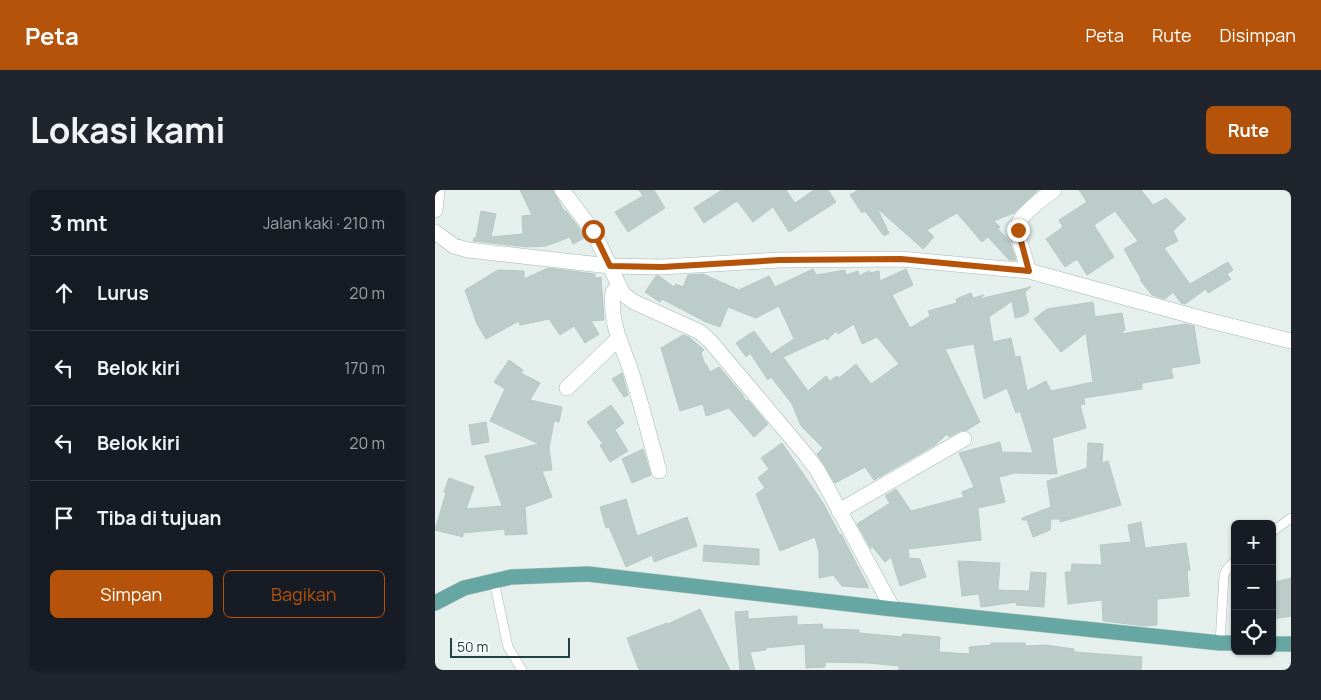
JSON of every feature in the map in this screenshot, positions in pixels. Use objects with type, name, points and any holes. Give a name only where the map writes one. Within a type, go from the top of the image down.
[{"type":"main road","points":[[435,603],[464,588],[511,577],[588,574],[893,609],[1228,643]]},
{"type":"main road","points":[[1276,644],[1291,644]]},
{"type":"street","points":[[435,210],[437,190]]},
{"type":"street","points":[[562,190],[593,231],[610,266],[618,288],[623,294],[629,299],[700,332],[711,342],[807,455],[893,609]]},
{"type":"street","points":[[1029,271],[1018,230],[1019,223],[1038,202],[1054,190]]},
{"type":"street","points":[[435,232],[454,246],[467,250],[610,266],[662,267],[779,260],[901,259],[1029,271],[1198,318],[1291,341]]},
{"type":"street","points":[[618,288],[613,292],[612,300],[618,339],[633,378],[659,471]]},
{"type":"street","points":[[567,388],[618,339]]},
{"type":"street","points":[[839,512],[964,439]]},
{"type":"lane","points":[[1276,529],[1291,518]]},
{"type":"lane","points":[[1228,643],[1224,576],[1231,565]]},
{"type":"lane","points":[[494,581],[508,647],[521,670]]},
{"type":"building","points":[[520,190],[553,190],[564,211],[566,211],[586,237],[573,244],[570,237],[546,246],[527,247],[473,241],[476,238],[481,211],[496,214],[491,237],[523,234],[522,216],[532,215]]},
{"type":"building","points":[[639,190],[654,190],[665,208],[628,232],[615,212],[643,196]]},
{"type":"building","points":[[722,190],[786,190],[795,203],[814,190],[828,190],[836,202],[789,232],[773,207],[753,222],[737,201],[704,223],[694,208]]},
{"type":"building","points":[[858,190],[1038,190],[1014,213],[994,221],[1000,227],[998,229],[1010,242],[1016,260],[1009,260],[988,237],[982,242],[957,213],[927,230],[934,237],[923,249],[877,208],[889,233],[884,236],[865,211],[862,213],[850,195]]},
{"type":"building","points":[[1079,190],[1141,190],[1153,205],[1166,198],[1186,219],[1173,231],[1178,241],[1164,248],[1190,284],[1228,262],[1233,270],[1227,274],[1231,279],[1208,293],[1206,289],[1185,304],[1181,303],[1173,292],[1165,299],[1152,295],[1140,280],[1124,249],[1138,241],[1115,211],[1094,225],[1114,257],[1087,275],[1077,259],[1065,267],[1046,239],[1063,227],[1059,220],[1087,202]]},
{"type":"building","points":[[548,268],[595,274],[595,278],[601,277],[604,320],[591,321],[599,334],[585,343],[574,326],[560,335],[549,319],[520,325],[519,321],[486,339],[477,324],[465,290],[498,270],[524,271],[524,279]]},
{"type":"building","points":[[813,269],[816,275],[845,270],[846,275],[858,271],[859,276],[869,271],[870,273],[879,271],[880,281],[906,269],[913,285],[892,295],[910,328],[930,316],[928,311],[957,303],[956,299],[971,293],[973,298],[984,295],[979,299],[1031,287],[1025,292],[1029,312],[1015,318],[1012,301],[989,317],[993,342],[1011,338],[1015,357],[1020,356],[1027,391],[1046,381],[1051,391],[1093,382],[1086,333],[1061,352],[1034,319],[1047,309],[1093,302],[1095,317],[1122,313],[1125,330],[1120,334],[1185,324],[1194,326],[1200,363],[1171,368],[1173,378],[1142,383],[1142,389],[1084,398],[1085,404],[1080,405],[1086,428],[1052,438],[1057,474],[1015,473],[999,477],[1005,502],[978,508],[981,540],[908,549],[909,558],[920,559],[926,577],[900,586],[891,557],[885,562],[871,545],[871,549],[857,524],[890,503],[885,496],[896,489],[911,511],[964,497],[962,492],[974,487],[959,453],[1000,442],[1002,452],[1033,453],[1020,411],[1016,413],[1007,388],[984,399],[974,344],[945,349],[980,422],[967,430],[960,431],[949,437],[947,434],[935,445],[874,480],[865,467],[835,483],[817,454],[823,448],[801,426],[792,404],[771,377],[768,380],[750,353],[746,357],[736,343],[754,331],[771,354],[794,339],[779,306],[756,318],[728,307],[720,327],[706,322],[662,299],[660,302],[645,292],[656,276],[659,276],[674,287],[676,284],[683,287],[688,275],[703,274],[739,290],[769,276],[775,287]],"holes":[[[854,324],[862,344],[877,337],[899,364],[871,384],[856,364],[839,378],[837,376],[830,381],[826,376],[808,391],[783,357],[825,338],[827,340],[836,331],[838,334]]]},
{"type":"building","points":[[683,335],[689,337],[704,350],[701,353],[705,365],[710,372],[719,367],[746,401],[748,400],[768,424],[754,437],[729,408],[706,416],[703,404],[680,411],[661,348]]},
{"type":"building","points":[[509,360],[523,370],[521,373],[540,383],[530,400],[562,407],[559,422],[554,421],[549,448],[552,470],[542,471],[552,497],[525,507],[527,534],[505,535],[505,529],[463,533],[463,537],[435,530],[449,478],[474,487],[466,509],[502,506],[485,456],[539,444],[490,421],[505,389],[494,382]]},
{"type":"building","points":[[622,373],[628,395],[624,397],[612,379]]},
{"type":"building","points":[[611,405],[624,423],[615,430],[628,451],[610,462],[600,445],[603,444],[587,422]]},
{"type":"building","points":[[486,422],[489,442],[472,445],[469,425]]},
{"type":"building","points":[[782,443],[823,503],[869,588],[842,586],[833,575],[819,578],[819,552],[815,537],[780,551],[756,494],[765,488],[758,478],[769,469],[761,458]]},
{"type":"building","points":[[1088,443],[1103,444],[1102,463],[1108,461],[1121,505],[1060,522],[1060,519],[1051,519],[1050,530],[1033,537],[1027,520],[1022,520],[1022,518],[1051,507],[1047,481],[1087,468]]},
{"type":"building","points":[[643,449],[651,475],[632,483],[622,459]]},
{"type":"building","points":[[626,499],[637,536],[687,517],[697,546],[654,562],[652,555],[626,567],[609,527],[606,528],[600,507]]},
{"type":"building","points":[[1141,522],[1145,548],[1186,543],[1190,570],[1187,570],[1189,596],[1157,599],[1157,625],[1145,626],[1103,621],[1102,600],[1068,604],[1065,572],[1071,572],[1072,564],[1102,565],[1100,545],[1131,542],[1128,525]]},
{"type":"building","points":[[704,545],[759,549],[759,565],[703,561]]},
{"type":"building","points":[[958,561],[1000,563],[998,590],[1029,591],[1031,572],[1046,573],[1044,607],[1016,605],[1017,602],[981,607],[979,594],[962,596]]},
{"type":"building","points":[[1291,578],[1291,616],[1276,618],[1276,582]]},
{"type":"building","points":[[700,609],[730,670],[639,670],[627,638],[668,624]]},
{"type":"building","points":[[748,611],[748,619],[797,616],[797,625],[822,624],[823,629],[859,630],[859,633],[902,637],[903,634],[940,637],[939,652],[970,654],[969,647],[991,645],[991,643],[1025,643],[1025,646],[1046,645],[1074,649],[1074,652],[1142,657],[1141,670],[899,670],[899,666],[825,662],[825,667],[806,668],[805,644],[765,648],[766,650],[750,652],[755,670],[740,670],[735,612]]},
{"type":"route","points":[[593,231],[610,266],[662,267],[779,260],[901,259],[1029,271],[1018,230]]}]
